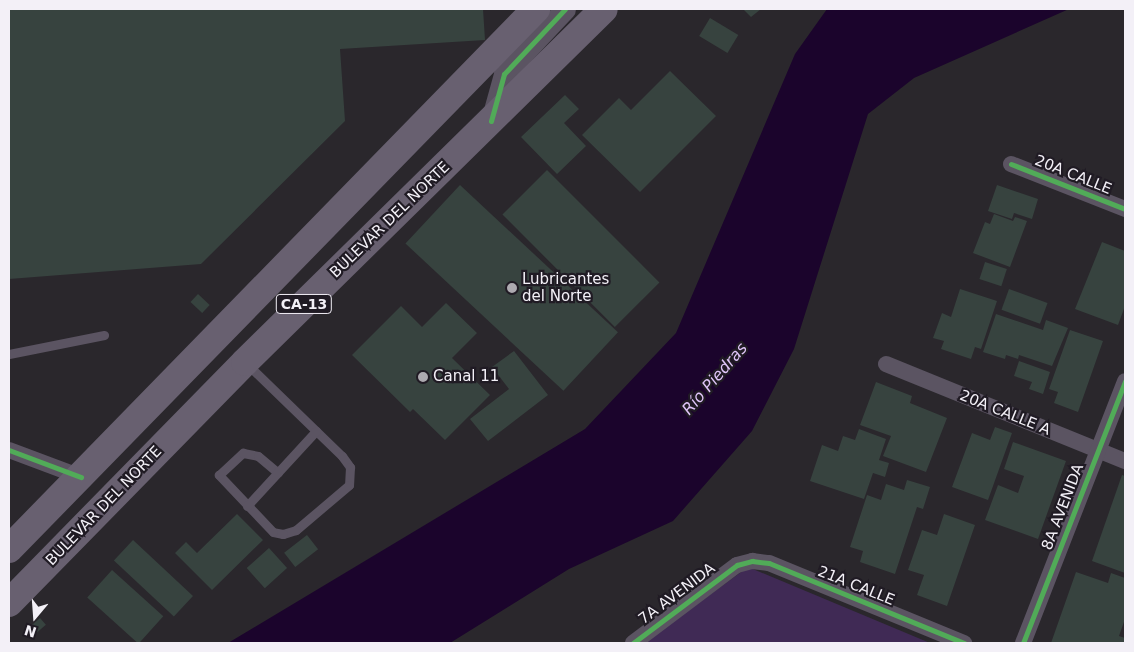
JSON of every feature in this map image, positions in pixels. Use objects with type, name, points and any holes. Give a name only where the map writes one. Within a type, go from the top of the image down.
[{"type":"highway","name":"CA-13","points":[[9,550],[500,43],[536,9]]},
{"type":"highway","name":"BULEVAR DEL NORTE","points":[[9,603],[245,362],[604,9]]},
{"type":"street","points":[[500,43],[517,9]]},
{"type":"street","points":[[491,121],[504,74],[565,9]]},
{"type":"street","name":"20A CALLE","points":[[1011,164],[1125,209]]},
{"type":"street","name":"20A CALLE A","points":[[886,364],[1125,461]]},
{"type":"street","name":"8A AVENIDA","points":[[1024,643],[1125,381]]},
{"type":"street","points":[[9,450],[81,477]]},
{"type":"street","name":"21A CALLE","points":[[737,565],[752,561],[769,563],[964,643]]},
{"type":"street","name":"7A AVENIDA","points":[[633,643],[737,565]]},
{"type":"lane","points":[[9,354],[104,335]]},
{"type":"lane","points":[[245,362],[350,467],[349,485],[319,513],[296,530],[283,534],[273,532],[220,480],[221,470],[243,453],[258,456],[278,473]]},
{"type":"lane","points":[[247,506],[316,431]]},
{"type":"shaded area","points":[[748,567],[930,643],[644,643]]},
{"type":"water","name":"Río Piedras","points":[[827,9],[1069,9],[914,78],[868,114],[794,349],[752,431],[673,521],[569,569],[450,643],[228,643],[585,429],[676,333],[795,54]]},
{"type":"building","points":[[9,9],[483,9],[485,40],[340,49],[345,121],[201,264],[9,279]]},
{"type":"building","points":[[743,9],[761,9],[751,17]]},
{"type":"building","points":[[710,18],[738,35],[727,53],[699,36]]},
{"type":"building","points":[[670,71],[716,116],[640,192],[582,135],[619,98],[631,110]]},
{"type":"building","points":[[565,95],[579,109],[564,123],[586,146],[557,174],[521,137]]},
{"type":"building","points":[[547,170],[659,282],[615,327],[502,215]]},
{"type":"building","name":"Lubricantes del Norte","points":[[460,185],[618,332],[563,391],[405,244]]},
{"type":"building","points":[[997,185],[1038,199],[1032,219],[1014,213],[1012,219],[988,211]]},
{"type":"building","points":[[994,214],[1013,221],[1015,217],[1027,221],[1010,267],[973,253],[985,222],[990,224]]},
{"type":"building","points":[[1102,242],[1125,251],[1125,306],[1118,325],[1075,309]]},
{"type":"building","points":[[985,262],[1007,269],[1001,286],[979,279]]},
{"type":"building","points":[[960,289],[997,301],[981,349],[975,347],[971,359],[941,349],[944,341],[933,338],[942,313],[951,317]]},
{"type":"building","points":[[1009,289],[1048,303],[1040,324],[1001,310]]},
{"type":"building","points":[[198,294],[210,305],[202,313],[190,302]]},
{"type":"building","name":"Canal 11","points":[[446,303],[477,333],[452,358],[490,395],[445,440],[413,409],[410,412],[352,355],[401,306],[422,327]]},
{"type":"building","points":[[996,314],[1043,330],[1046,320],[1068,328],[1052,366],[1019,355],[1018,359],[1006,355],[1005,359],[983,352]]},
{"type":"building","points":[[1070,330],[1103,341],[1078,412],[1054,403],[1058,392],[1049,389]]},
{"type":"building","points":[[514,351],[548,395],[488,441],[470,419],[509,389],[492,367]]},
{"type":"building","points":[[1019,361],[1050,372],[1043,394],[1029,389],[1032,382],[1014,376]]},
{"type":"building","points":[[876,382],[912,396],[910,403],[947,418],[926,472],[883,456],[891,436],[860,425]]},
{"type":"building","points":[[995,427],[1012,433],[988,500],[952,487],[972,433],[990,440]]},
{"type":"building","points":[[859,429],[886,439],[879,460],[889,463],[885,477],[873,473],[864,499],[810,481],[822,445],[838,451],[843,436],[855,440]]},
{"type":"building","points":[[1013,442],[1066,461],[1038,539],[985,520],[998,485],[1018,493],[1024,476],[1004,469]]},
{"type":"building","points":[[1122,475],[1125,476],[1125,573],[1092,561]]},
{"type":"building","points":[[907,480],[930,487],[923,509],[917,507],[895,574],[860,562],[863,551],[850,547],[867,495],[881,500],[886,484],[904,490]]},
{"type":"building","points":[[237,514],[263,540],[212,590],[175,553],[186,542],[197,553]]},
{"type":"building","points":[[944,514],[975,525],[947,606],[917,595],[924,575],[908,570],[922,530],[937,535]]},
{"type":"building","points":[[307,535],[318,549],[295,567],[284,553]]},
{"type":"building","points":[[133,540],[193,596],[174,616],[114,560]]},
{"type":"building","points":[[269,548],[287,568],[265,588],[247,568]]},
{"type":"building","points":[[112,570],[163,616],[138,643],[87,597]]},
{"type":"building","points":[[1076,572],[1108,583],[1111,573],[1125,578],[1125,619],[1119,636],[1125,638],[1125,643],[1051,643]]},
{"type":"building","points":[[40,618],[46,625],[36,633],[30,627]]},
{"type":"cycle path","points":[[491,121],[504,74],[565,9]]},
{"type":"cycle path","points":[[1011,164],[1125,209]]},
{"type":"cycle path","points":[[1023,643],[1125,381]]},
{"type":"cycle path","points":[[9,450],[81,477]]},
{"type":"cycle path","points":[[633,643],[737,565],[752,561],[769,563],[964,643]]},
{"type":"place","name":"Lubricantes del Norte","points":[[512,288]]},
{"type":"place","name":"Canal 11","points":[[423,377]]}]
